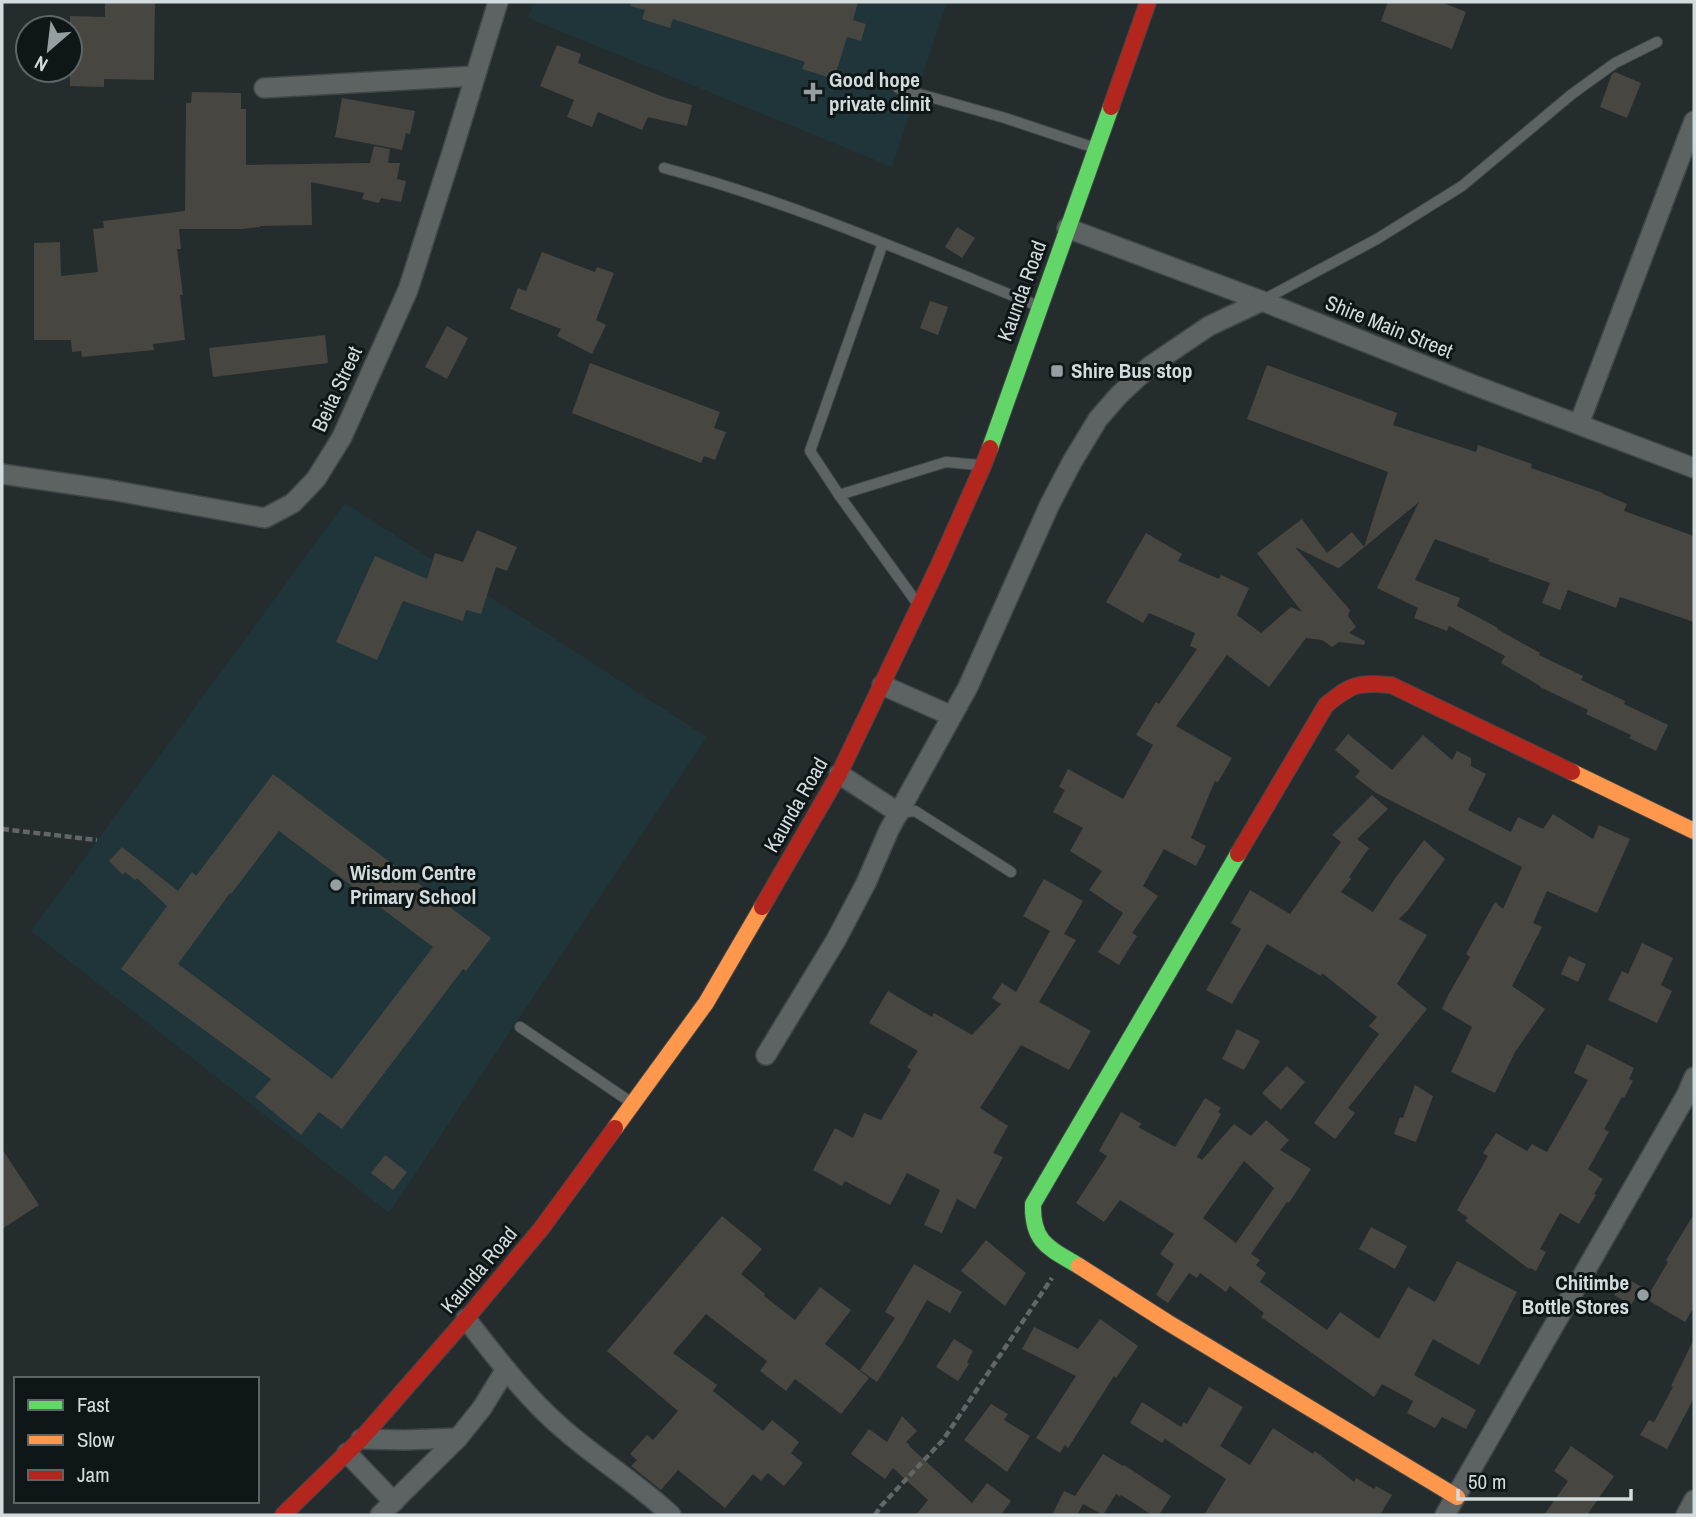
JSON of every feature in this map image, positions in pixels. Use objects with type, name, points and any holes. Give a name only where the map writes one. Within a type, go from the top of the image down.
[{"type":"main road","name":"Kaunda Road","points":[[283,1515],[361,1439],[541,1229],[706,1003],[839,774],[920,606],[982,466],[1148,2]]},
{"type":"main road","points":[[1457,1497],[1066,1258],[1040,1240],[1032,1226],[1032,1204],[1326,705],[1347,688],[1369,683],[1391,685],[1694,831]]},
{"type":"street","name":"Beita Street","points":[[2,474],[111,490],[265,518],[293,503],[316,479],[342,437],[408,290],[498,2]]},
{"type":"street","points":[[264,88],[475,75]]},
{"type":"street","points":[[1579,424],[1694,121]]},
{"type":"street","name":"Shire Main Street","points":[[1067,228],[1262,300],[1459,379],[1694,468]]},
{"type":"street","points":[[766,1055],[836,940],[866,883],[889,830],[968,687],[1056,493],[1098,419],[1150,366],[1209,326],[1262,300]]},
{"type":"street","points":[[882,685],[951,716]]},
{"type":"street","points":[[839,774],[899,813]]},
{"type":"street","points":[[1445,1515],[1692,1089]]},
{"type":"street","points":[[466,1319],[535,1403],[564,1430],[633,1482],[671,1515]]},
{"type":"street","points":[[347,1453],[387,1509],[458,1438],[482,1408],[506,1369]]},
{"type":"street","points":[[361,1439],[458,1438]]},
{"type":"street","points":[[1686,1515],[1694,1500]]},
{"type":"lane","points":[[1262,300],[1377,239],[1462,186],[1572,94],[1615,63],[1657,42]]},
{"type":"lane","points":[[898,88],[1005,118],[1096,148]]},
{"type":"lane","points":[[664,167],[732,186],[1038,306]]},
{"type":"lane","points":[[883,243],[810,451],[920,606]]},
{"type":"lane","points":[[839,495],[946,462],[982,466]]},
{"type":"lane","points":[[899,813],[915,811],[1011,872]]},
{"type":"lane","points":[[520,1027],[632,1104]]},
{"type":"path","points":[[2,828],[97,840]]},
{"type":"path","points":[[875,1515],[943,1440],[1066,1258]]},
{"type":"shaded area","name":"Good hope private clinit","points":[[533,2],[947,2],[892,167],[528,18]]},
{"type":"shaded area","name":"Wisdom Centre Primary School","points":[[345,503],[707,737],[389,1213],[31,931]]},
{"type":"building","points":[[105,2],[155,2],[154,80],[104,79],[104,87],[70,86],[84,84],[84,16],[105,17]]},
{"type":"building","points":[[631,2],[858,2],[853,20],[866,24],[861,41],[847,37],[834,79],[802,69],[805,62],[673,19],[670,28],[642,19],[645,10],[630,6]]},
{"type":"building","points":[[1388,2],[1441,2],[1466,12],[1452,49],[1381,21]]},
{"type":"building","points":[[557,45],[581,54],[578,63],[666,98],[692,105],[687,126],[648,117],[642,130],[598,112],[592,127],[567,117],[574,100],[540,86]]},
{"type":"building","points":[[1615,72],[1641,83],[1627,118],[1600,107]]},
{"type":"building","points":[[192,92],[241,93],[241,109],[246,109],[246,165],[370,163],[374,146],[390,149],[388,163],[400,163],[397,179],[406,181],[401,202],[381,198],[379,203],[362,199],[364,193],[311,182],[312,225],[179,229],[181,249],[177,249],[185,340],[153,344],[154,350],[82,357],[81,351],[72,352],[71,340],[34,340],[34,243],[60,242],[61,276],[98,272],[93,229],[104,228],[103,221],[185,211],[186,103],[191,103]]},
{"type":"building","points":[[342,98],[415,111],[410,134],[406,133],[402,150],[335,137]]},
{"type":"building","points":[[957,227],[975,238],[962,258],[945,247]]},
{"type":"building","points":[[542,252],[595,272],[597,267],[614,273],[596,320],[606,325],[592,354],[557,336],[561,329],[510,309],[518,288],[526,291]]},
{"type":"building","points":[[930,301],[948,307],[938,335],[920,328]]},
{"type":"building","points":[[447,326],[468,338],[447,379],[425,367]]},
{"type":"building","points":[[325,335],[328,363],[213,377],[209,348]]},
{"type":"building","points":[[590,363],[720,412],[714,428],[726,432],[715,460],[704,456],[701,463],[572,413]]},
{"type":"building","points":[[1267,365],[1397,413],[1393,425],[1476,452],[1478,445],[1532,464],[1531,468],[1627,504],[1624,511],[1694,536],[1694,622],[1620,597],[1616,608],[1568,590],[1560,610],[1542,603],[1550,583],[1435,539],[1415,580],[1460,598],[1457,606],[1540,653],[1539,655],[1583,676],[1581,680],[1668,725],[1656,751],[1629,738],[1631,735],[1586,714],[1588,710],[1540,687],[1501,663],[1505,656],[1449,626],[1447,631],[1414,618],[1418,608],[1377,588],[1419,502],[1340,569],[1295,547],[1350,610],[1348,616],[1356,627],[1349,633],[1365,641],[1364,645],[1339,642],[1332,647],[1322,640],[1306,638],[1269,687],[1227,655],[1176,726],[1232,758],[1218,782],[1215,781],[1191,838],[1206,846],[1196,866],[1164,849],[1143,886],[1158,896],[1132,933],[1137,936],[1119,965],[1098,952],[1123,913],[1089,890],[1102,871],[1070,851],[1083,828],[1053,812],[1065,790],[1059,787],[1068,769],[1123,799],[1153,745],[1136,735],[1156,702],[1159,704],[1197,649],[1190,646],[1195,633],[1149,613],[1143,623],[1106,602],[1146,533],[1182,554],[1178,561],[1219,579],[1221,575],[1249,588],[1237,615],[1261,633],[1291,607],[1302,612],[1257,553],[1302,519],[1327,553],[1352,532],[1364,547],[1388,472],[1247,419]]},
{"type":"building","points":[[477,530],[517,547],[507,571],[496,567],[481,614],[466,610],[463,621],[403,601],[377,660],[336,642],[375,556],[427,579],[435,553],[463,562]]},
{"type":"building","points":[[1348,734],[1392,770],[1423,735],[1452,760],[1457,751],[1471,758],[1471,766],[1486,774],[1468,810],[1511,832],[1518,817],[1543,829],[1553,814],[1593,839],[1599,825],[1630,839],[1597,913],[1547,891],[1533,923],[1542,927],[1512,986],[1545,1009],[1515,1052],[1495,1093],[1451,1072],[1472,1027],[1442,1009],[1470,957],[1466,954],[1495,902],[1503,909],[1522,867],[1376,793],[1355,777],[1360,771],[1335,750]]},
{"type":"building","points":[[273,774],[491,938],[466,971],[463,969],[342,1129],[319,1112],[301,1135],[255,1097],[271,1079],[121,969],[167,906],[137,878],[135,880],[125,872],[123,875],[109,861],[122,847],[178,891],[192,872],[196,876]],"holes":[[[279,831],[433,947],[332,1079],[178,964]]]},
{"type":"building","points":[[1372,795],[1388,809],[1357,839],[1369,848],[1341,892],[1373,912],[1424,840],[1445,859],[1399,919],[1427,935],[1397,984],[1427,1009],[1348,1108],[1355,1113],[1335,1139],[1314,1123],[1379,1034],[1369,1026],[1377,1017],[1322,973],[1321,976],[1267,944],[1232,1004],[1206,990],[1241,929],[1231,923],[1250,890],[1290,914],[1341,842],[1332,835]]},
{"type":"building","points":[[1044,879],[1083,901],[1064,934],[1076,940],[1039,1002],[1091,1031],[1069,1070],[1021,1045],[980,1108],[1008,1126],[993,1153],[1003,1157],[975,1209],[957,1199],[942,1233],[924,1225],[940,1190],[907,1173],[890,1205],[845,1181],[842,1186],[813,1170],[835,1128],[853,1138],[864,1113],[881,1120],[911,1070],[907,1067],[918,1051],[869,1023],[888,991],[932,1017],[934,1013],[972,1035],[1001,1004],[992,998],[1002,983],[1016,992],[1050,931],[1023,916]]},
{"type":"building","points":[[1642,943],[1673,958],[1661,985],[1672,991],[1657,1023],[1608,1000],[1622,971],[1628,974]]},
{"type":"building","points":[[1569,956],[1586,964],[1578,982],[1561,974]]},
{"type":"building","points":[[1237,1029],[1260,1041],[1244,1070],[1222,1059]]},
{"type":"building","points":[[1587,1044],[1634,1068],[1629,1079],[1633,1081],[1604,1129],[1609,1132],[1588,1169],[1603,1179],[1594,1194],[1596,1195],[1579,1224],[1560,1213],[1540,1249],[1546,1252],[1536,1271],[1529,1269],[1465,1221],[1468,1218],[1457,1210],[1488,1156],[1483,1153],[1496,1133],[1527,1151],[1532,1144],[1547,1152],[1588,1080],[1574,1073]]},
{"type":"building","points":[[1287,1066],[1305,1082],[1281,1110],[1262,1093]]},
{"type":"building","points":[[1415,1085],[1433,1096],[1416,1142],[1394,1134]]},
{"type":"building","points":[[1205,1098],[1221,1108],[1218,1112],[1221,1114],[1197,1157],[1202,1160],[1234,1124],[1251,1136],[1266,1120],[1289,1140],[1280,1150],[1311,1169],[1251,1254],[1260,1260],[1256,1265],[1266,1273],[1260,1282],[1327,1330],[1340,1312],[1379,1339],[1408,1287],[1435,1302],[1457,1261],[1517,1292],[1479,1365],[1433,1339],[1414,1375],[1476,1410],[1466,1429],[1442,1417],[1435,1428],[1407,1413],[1413,1401],[1382,1384],[1374,1397],[1261,1317],[1264,1313],[1230,1286],[1226,1292],[1200,1273],[1197,1278],[1189,1273],[1168,1303],[1156,1295],[1174,1264],[1160,1254],[1174,1234],[1120,1200],[1104,1222],[1076,1203],[1107,1156],[1099,1151],[1121,1112],[1142,1124],[1138,1127],[1175,1147]],"holes":[[[1244,1161],[1274,1188],[1236,1243],[1203,1218]]]},
{"type":"building","points":[[2,1149],[39,1205],[2,1229]]},
{"type":"building","points":[[385,1155],[407,1172],[393,1190],[371,1173]]},
{"type":"building","points":[[1694,1214],[1694,1307],[1685,1322],[1646,1299]]},
{"type":"building","points":[[722,1216],[762,1249],[741,1274],[795,1320],[820,1287],[851,1310],[825,1344],[869,1378],[841,1414],[795,1379],[786,1391],[760,1371],[767,1361],[706,1314],[673,1353],[717,1385],[713,1391],[763,1431],[772,1420],[799,1442],[791,1453],[803,1463],[784,1486],[768,1473],[761,1481],[753,1474],[725,1508],[678,1470],[661,1490],[631,1466],[637,1460],[630,1454],[647,1435],[653,1440],[678,1411],[607,1351]]},
{"type":"building","points":[[1371,1227],[1407,1246],[1395,1269],[1359,1249]]},
{"type":"building","points":[[986,1240],[1026,1273],[1005,1306],[961,1271]]},
{"type":"building","points":[[914,1264],[962,1292],[950,1313],[927,1300],[877,1382],[860,1370],[895,1318],[885,1312]]},
{"type":"building","points":[[1624,1277],[1642,1287],[1631,1305],[1614,1295]]},
{"type":"building","points":[[1100,1319],[1138,1346],[1116,1378],[1114,1376],[1068,1448],[1065,1445],[1060,1453],[1036,1438],[1076,1376],[1022,1349],[1034,1327],[1078,1349]]},
{"type":"building","points":[[954,1339],[973,1351],[967,1362],[969,1364],[958,1381],[936,1367]]},
{"type":"building","points":[[1694,1339],[1694,1398],[1667,1449],[1640,1435],[1649,1420],[1654,1422]]},
{"type":"building","points":[[1209,1387],[1243,1407],[1220,1446],[1250,1465],[1273,1428],[1313,1454],[1315,1451],[1354,1482],[1356,1478],[1374,1489],[1376,1486],[1392,1495],[1380,1515],[1204,1515],[1226,1479],[1165,1439],[1162,1443],[1130,1423],[1142,1402],[1181,1427],[1184,1422],[1187,1424]]},
{"type":"building","points":[[991,1404],[1008,1414],[1004,1420],[1030,1436],[1007,1472],[964,1440]]},
{"type":"building","points":[[902,1416],[917,1431],[906,1442],[909,1446],[972,1503],[987,1483],[1011,1501],[1001,1515],[916,1515],[928,1500],[893,1468],[885,1479],[851,1454],[869,1429],[887,1442]]},
{"type":"building","points":[[1571,1446],[1614,1476],[1587,1515],[1544,1515],[1568,1481],[1554,1471]]},
{"type":"building","points":[[1103,1454],[1171,1496],[1159,1515],[1152,1515],[1116,1494],[1103,1515],[1083,1504],[1077,1515],[1052,1515],[1064,1491],[1075,1496]]},
{"type":"traffic: fast","points":[[990,448],[1111,107]]},
{"type":"traffic: fast","points":[[1079,1266],[1044,1243],[1036,1228],[1033,1204],[1238,854]]},
{"type":"traffic: slow","points":[[1572,772],[1694,831]]},
{"type":"traffic: slow","points":[[615,1128],[706,1003],[762,907]]},
{"type":"traffic: slow","points":[[1079,1266],[1457,1497]]},
{"type":"traffic: jam","points":[[1111,107],[1148,2]]},
{"type":"traffic: jam","points":[[762,907],[839,774],[938,567],[990,448]]},
{"type":"traffic: jam","points":[[1238,854],[1326,705],[1342,693],[1362,684],[1391,685],[1572,772]]},
{"type":"traffic: jam","points":[[283,1515],[361,1439],[466,1319],[541,1229],[615,1128]]},
{"type":"place","name":"Good hope private clinit","points":[[813,92]]},
{"type":"place","name":"Shire Bus stop","points":[[1057,371]]},
{"type":"place","name":"Wisdom Centre Primary School","points":[[336,885]]},
{"type":"place","name":"Chitimbe Bottle Stores","points":[[1643,1295]]}]
